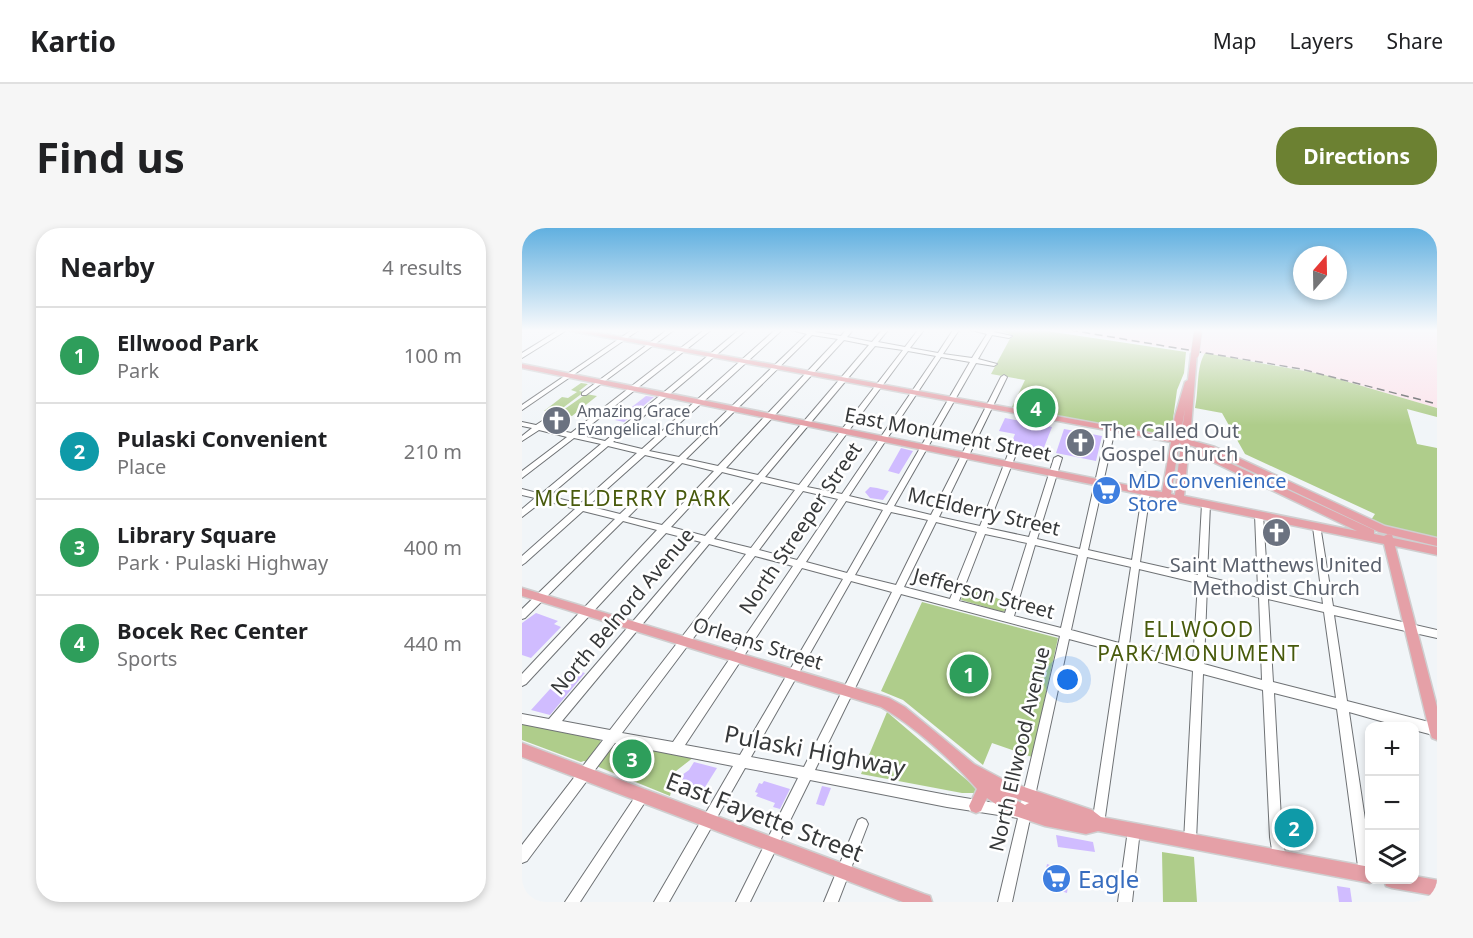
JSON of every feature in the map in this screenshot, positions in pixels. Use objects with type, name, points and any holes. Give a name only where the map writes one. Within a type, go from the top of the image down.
[{"type":"main road","points":[[740,361],[1182,442],[1388,536],[1437,731]]},
{"type":"main road","points":[[1166,496],[1182,442],[1192,389],[1193,361]]},
{"type":"main road","name":"East Monument Street","points":[[522,366],[1317,527],[1437,542]]},
{"type":"main road","points":[[1179,499],[1182,442]]},
{"type":"main road","name":"East Monument Street","points":[[1388,536],[1437,551]]},
{"type":"main road","name":"Orleans Street","points":[[522,592],[893,706],[966,766],[985,788],[1008,805],[1025,813]]},
{"type":"main road","name":"East Fayette Street","points":[[524,754],[585,773],[921,901]]},
{"type":"main road","name":"Orleans Street","points":[[966,766],[1003,787],[1029,796]]},
{"type":"main road","points":[[976,806],[985,788]]},
{"type":"main road","name":"Pulaski Highway","points":[[1029,796],[1088,815],[1098,824]]},
{"type":"main road","points":[[1025,813],[1036,807],[1058,812],[1067,809]]},
{"type":"main road","name":"Pulaski Highway","points":[[1025,813],[1086,827],[1098,824],[1365,874]]},
{"type":"main road","points":[[1417,884],[1437,888]]},
{"type":"street","points":[[522,408],[590,361]]},
{"type":"street","points":[[584,393],[628,361]]},
{"type":"street","points":[[522,475],[667,361]]},
{"type":"street","points":[[522,514],[706,361]]},
{"type":"street","points":[[522,615],[782,361]]},
{"type":"street","points":[[522,681],[821,361]]},
{"type":"street","name":"North Belnord Avenue","points":[[552,724],[859,361]]},
{"type":"street","points":[[522,856],[897,361]]},
{"type":"street","name":"North Streeper Street","points":[[677,747],[935,361]]},
{"type":"street","points":[[661,902],[973,361]]},
{"type":"street","points":[[981,361],[994,364]]},
{"type":"street","points":[[522,561],[743,362]]},
{"type":"street","points":[[743,902],[1004,377]]},
{"type":"street","points":[[522,439],[556,414]]},
{"type":"street","name":"McElderry Street","points":[[522,424],[1437,634]]},
{"type":"street","name":"North Ellwood Avenue","points":[[1005,902],[1111,429]]},
{"type":"street","points":[[953,604],[1014,449]]},
{"type":"street","points":[[1008,618],[1058,458]]},
{"type":"street","points":[[1098,824],[1136,565],[1145,474]]},
{"type":"street","name":"Jefferson Street","points":[[522,492],[1437,731]]},
{"type":"street","points":[[1190,841],[1206,504]]},
{"type":"street","points":[[1259,515],[1276,837],[1280,858]]},
{"type":"street","points":[[1317,527],[1365,855]]},
{"type":"street","name":"Pulaski Highway","points":[[522,718],[976,806],[1025,813]]},
{"type":"street","points":[[572,902],[643,795]]},
{"type":"street","points":[[831,902],[862,824]]},
{"type":"street","points":[[1125,902],[1134,831]]},
{"type":"shaded area","points":[[1254,361],[1437,361],[1437,408],[1321,374]]},
{"type":"green space","points":[[998,361],[1185,361],[1184,373],[1177,390],[1171,434],[1167,436],[1012,407],[1025,380],[991,374]]},
{"type":"green space","points":[[1201,361],[1252,361],[1321,374],[1437,408],[1437,417],[1407,409],[1417,444],[1437,448],[1437,538],[1400,531],[1371,520],[1375,514],[1245,454],[1222,413],[1195,408]]},
{"type":"green space","points":[[581,383],[588,384],[579,391],[584,392],[556,413],[544,411],[562,397],[568,398],[577,392],[571,390]]},
{"type":"green space","points":[[586,394],[597,396],[572,416],[559,413]]},
{"type":"green space","points":[[970,585],[1007,603],[1007,609],[1003,612],[961,600],[965,586]]},
{"type":"green space","points":[[922,602],[1058,638],[1032,757],[992,743],[983,765],[903,700],[881,691]]},
{"type":"green space","points":[[887,712],[975,787],[977,789],[974,793],[962,793],[861,774]]},
{"type":"green space","points":[[522,724],[600,740],[601,743],[615,748],[622,744],[694,757],[676,771],[670,796],[584,761],[581,762],[522,740]]},
{"type":"green space","points":[[1162,852],[1194,857],[1197,902],[1163,902]]},
{"type":"building","points":[[646,396],[654,397],[624,422],[615,420]]},
{"type":"building","points":[[1005,418],[1052,427],[1043,450],[1011,444],[1015,434],[999,431]]},
{"type":"building","name":"The Called Out Gospel Church","points":[[1064,429],[1102,436],[1096,461],[1056,453]]},
{"type":"building","points":[[901,448],[913,451],[899,474],[888,471]]},
{"type":"building","points":[[870,487],[889,491],[883,500],[870,498],[865,492]]},
{"type":"building","points":[[536,613],[558,621],[554,624],[561,627],[531,658],[522,655],[522,623]]},
{"type":"building","points":[[569,668],[585,673],[550,715],[531,710]]},
{"type":"building","points":[[694,762],[717,768],[697,800],[676,790],[682,782],[682,775]]},
{"type":"building","points":[[764,781],[790,789],[780,809],[773,807],[775,803],[756,796],[758,793],[755,792],[759,783],[762,784]]},
{"type":"building","points":[[822,786],[831,788],[824,806],[816,804]]},
{"type":"building","name":"Eagle","points":[[1056,835],[1093,842],[1095,852],[1058,847]]},
{"type":"building","name":"Eagle","points":[[1047,864],[1070,872],[1067,893],[1043,885]]},
{"type":"building","points":[[1337,886],[1350,888],[1352,902],[1339,902]]},
{"type":"railway","points":[[1256,361],[1301,369],[1437,404]]},
{"type":"place","name":"Bocek Rec Center","points":[[1036,408]]},
{"type":"place","name":"Amazing Grace Evangelical Church","points":[[556,420]]},
{"type":"place","name":"The Called Out Gospel Church","points":[[1080,442]]},
{"type":"place","name":"MD Convenience Store","points":[[1107,491]]},
{"type":"place","name":"Saint Matthews United Methodist Church","points":[[1276,533]]},
{"type":"place","name":"Ellwood Park","points":[[969,674]]},
{"type":"place","name":"Library Square","points":[[632,759]]},
{"type":"place","name":"Pulaski Convenient","points":[[1294,828]]},
{"type":"place","name":"Eagle","points":[[1057,878]]},
{"type":"district","name":"MCELDERRY PARK","points":[[633,498]]},
{"type":"district","name":"ELLWOOD PARK/MONUMENT","points":[[1199,641]]}]
